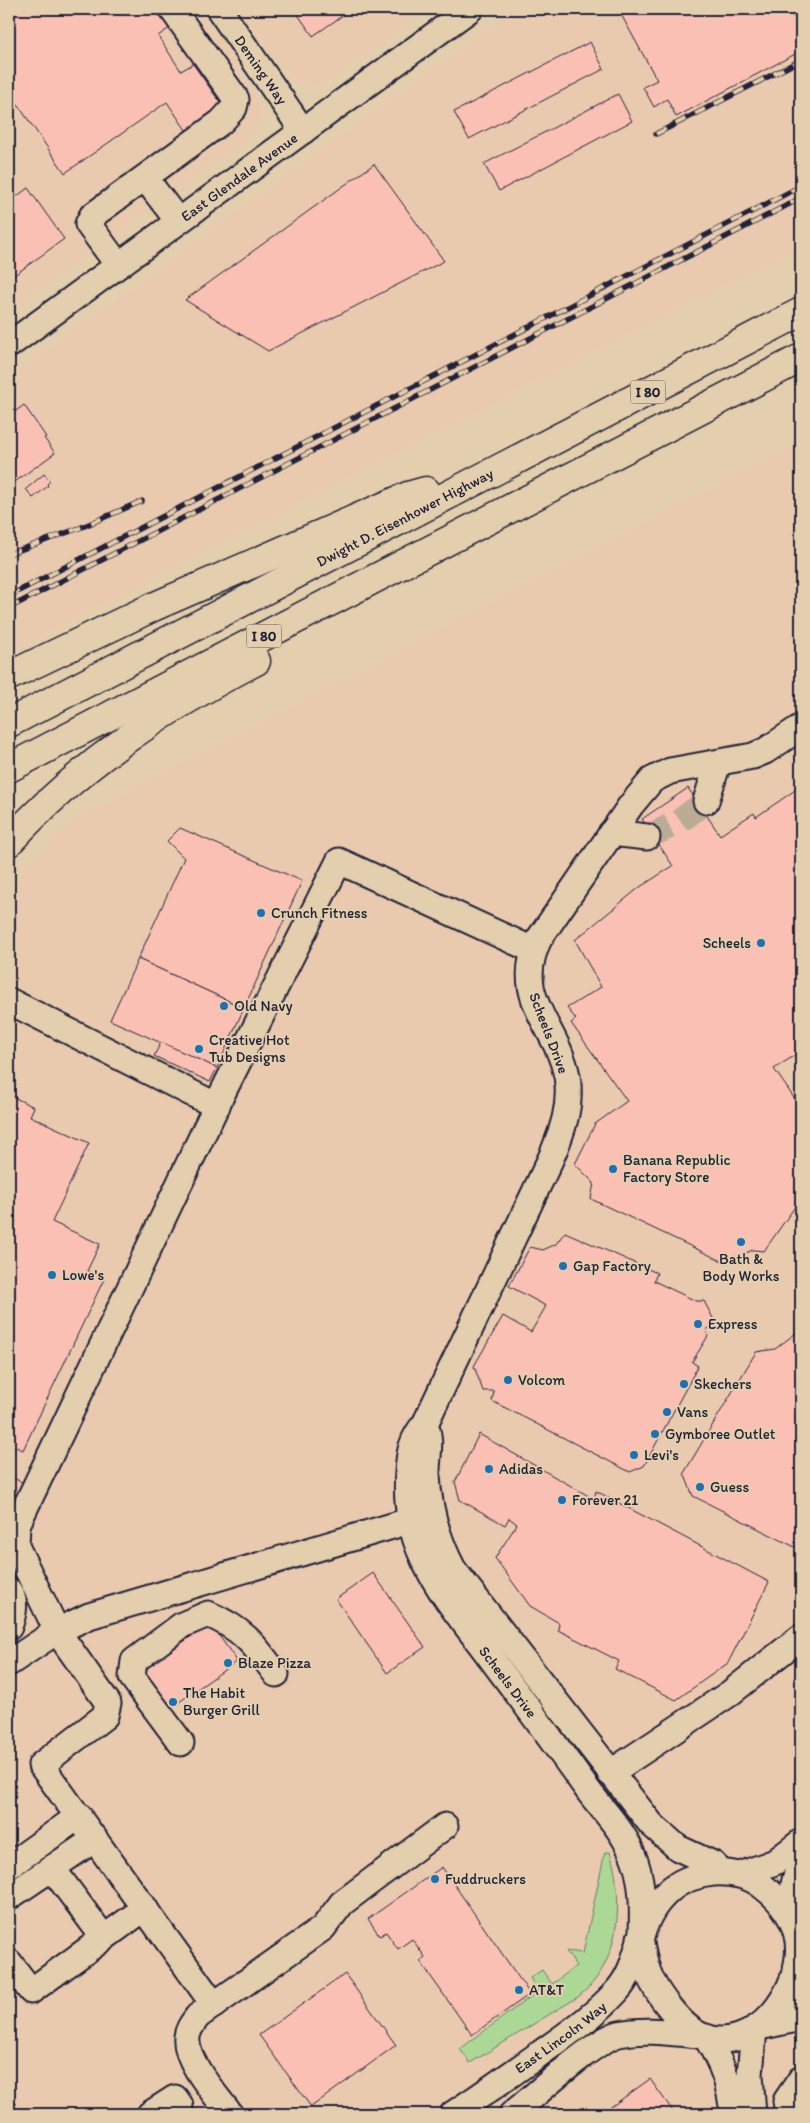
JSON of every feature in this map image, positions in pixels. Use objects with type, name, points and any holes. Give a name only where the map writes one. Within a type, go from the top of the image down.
[{"type":"highway","name":"Dwight D. Eisenhower Highway","points":[[9,724],[801,312]]},
{"type":"highway","name":"I 80","points":[[9,768],[801,358]]},
{"type":"highway","points":[[9,676],[153,607],[408,496],[495,472]]},
{"type":"highway","points":[[9,842],[58,792],[137,731],[183,701],[422,574],[518,504]]},
{"type":"street","points":[[118,265],[88,224],[92,216],[221,122],[234,108],[236,99],[172,9]]},
{"type":"street","name":"Deming Way","points":[[219,9],[302,131]]},
{"type":"street","name":"East Glendale Avenue","points":[[9,345],[470,9]]},
{"type":"street","points":[[145,178],[178,222]]},
{"type":"street","name":"Scheels Drive","points":[[731,1874],[688,1853],[663,1836],[610,1773],[453,1570],[439,1540],[420,1518],[406,1497],[409,1460],[416,1434],[425,1424],[551,1158],[567,1115],[568,1092],[564,1064],[538,1012],[530,984],[530,961],[533,950],[631,804],[652,780],[670,771],[718,763],[765,751],[801,727]]},
{"type":"street","points":[[706,801],[718,763]]},
{"type":"street","points":[[611,833],[647,837]]},
{"type":"street","points":[[214,2005],[41,1765],[105,1716],[108,1703],[57,1631],[12,1544],[18,1525],[217,1106],[339,861],[533,950]]},
{"type":"street","points":[[9,1001],[217,1106]]},
{"type":"street","points":[[9,1663],[57,1631],[89,1616],[420,1518]]},
{"type":"street","name":"Scheels Drive","points":[[420,1518],[428,1572],[442,1594],[492,1658],[626,1842],[640,1879],[641,1936]]},
{"type":"street","points":[[9,1591],[13,1597],[14,1613],[9,1627]]},
{"type":"street","points":[[181,1743],[132,1677],[134,1661],[182,1625],[208,1614],[230,1623],[253,1643],[276,1674]]},
{"type":"street","points":[[610,1773],[729,1694],[801,1637]]},
{"type":"street","points":[[9,1866],[79,1816]]},
{"type":"street","points":[[230,2114],[187,2050],[186,2036],[190,2026],[198,2016],[323,1928],[342,1904],[445,1826]]},
{"type":"street","points":[[9,1897],[95,1839]]},
{"type":"street","points":[[733,2114],[731,2090],[725,2072],[703,2036],[682,2022],[665,2001],[649,1973],[641,1936],[654,1906],[678,1883],[706,1874],[731,1874],[775,1862],[801,1842]]},
{"type":"street","points":[[753,2114],[750,2075],[757,2028],[774,2012],[788,1991],[797,1966],[794,1886],[796,1874],[801,1865]]},
{"type":"street","points":[[52,1868],[104,1938]]},
{"type":"street","points":[[731,1874],[760,1884],[781,1902],[797,1936]]},
{"type":"street","points":[[9,1962],[30,1991],[145,1908]]},
{"type":"street","name":"East Lincoln Way","points":[[453,2114],[586,2020],[617,1992],[626,1979],[641,1936]]},
{"type":"street","points":[[703,2036],[737,2037],[757,2028],[801,2018]]},
{"type":"street","name":"East Lincoln Way","points":[[512,2114],[598,2045],[618,2034],[638,2032],[703,2036]]},
{"type":"street","points":[[788,2114],[786,2101],[801,2079]]},
{"type":"street","points":[[150,2114],[175,2098],[180,2105],[179,2114]]},
{"type":"shaded area","points":[[9,9],[198,9],[255,91],[262,110],[261,122],[250,138],[9,313]]},
{"type":"shaded area","points":[[240,9],[430,9],[332,81],[322,86],[310,87],[299,84],[290,78]]},
{"type":"shaded area","points":[[514,9],[801,9],[801,247],[9,653],[9,376]]},
{"type":"shaded area","points":[[801,441],[801,2114],[9,2114],[9,890],[28,865],[64,829],[84,813]]},
{"type":"green space","points":[[605,1852],[610,1852],[615,1871],[618,1911],[611,1950],[603,1968],[592,1984],[578,1997],[470,2063],[460,2049],[538,1991],[530,1978],[542,1970],[552,1984],[576,1966],[566,1951],[583,1953]]},
{"type":"building","points":[[9,9],[138,9],[142,15],[152,9],[158,9],[171,27],[158,36],[181,71],[193,64],[224,108],[188,133],[167,102],[65,173],[9,92]]},
{"type":"building","points":[[294,9],[352,9],[313,36]]},
{"type":"building","points":[[618,9],[789,9],[801,32],[801,51],[676,117],[667,99],[654,107],[643,87],[657,80]]},
{"type":"building","points":[[590,42],[604,69],[469,139],[454,112]]},
{"type":"building","points":[[618,94],[632,121],[499,191],[484,164]]},
{"type":"building","points":[[374,164],[444,261],[268,351],[185,300]]},
{"type":"building","points":[[28,188],[64,239],[9,279],[9,202]]},
{"type":"building","points":[[24,405],[55,453],[9,486],[9,416]]},
{"type":"building","points":[[44,474],[50,481],[47,484],[48,486],[33,498],[26,489]]},
{"type":"building","points":[[801,786],[801,1051],[774,1069],[801,1108],[801,1198],[764,1251],[753,1250],[724,1262],[591,1199],[594,1183],[575,1164],[595,1124],[627,1101],[571,1023],[576,1019],[567,1008],[601,987],[575,940],[640,887],[673,866],[642,819],[688,788],[720,835],[754,813],[756,817]]},
{"type":"building","points":[[180,828],[302,881],[244,1008],[138,959],[184,858],[167,841]]},
{"type":"building","points":[[138,959],[244,1008],[217,1068],[110,1020]]},
{"type":"building","points":[[161,1042],[217,1068],[210,1082],[154,1056]]},
{"type":"building","name":"Lowe's","points":[[9,1095],[34,1107],[30,1116],[89,1143],[52,1222],[100,1244],[87,1271],[104,1279],[23,1450],[9,1444]]},
{"type":"building","points":[[565,1232],[657,1273],[654,1281],[696,1301],[704,1301],[716,1324],[706,1330],[708,1336],[692,1362],[698,1366],[644,1466],[630,1472],[492,1401],[494,1391],[483,1391],[474,1366],[503,1316],[531,1332],[546,1306],[509,1286],[530,1247],[543,1250],[556,1244]]},
{"type":"building","points":[[801,1320],[801,1550],[693,1496],[684,1473],[756,1352],[775,1349],[796,1333]]},
{"type":"building","points":[[479,1434],[594,1499],[596,1491],[769,1582],[728,1663],[676,1700],[615,1669],[619,1661],[558,1630],[559,1623],[530,1606],[495,1558],[517,1524],[509,1518],[505,1525],[460,1500],[455,1482]]},
{"type":"building","points":[[9,1476],[28,1485],[9,1522]]},
{"type":"building","points":[[373,1573],[425,1647],[387,1673],[336,1599]]},
{"type":"building","points":[[210,1623],[237,1661],[165,1712],[138,1674]]},
{"type":"building","points":[[442,1867],[530,1994],[472,2035],[420,1961],[425,1957],[412,1939],[398,1949],[386,1932],[380,1936],[368,1919]]},
{"type":"building","points":[[345,1974],[396,2045],[311,2107],[259,2035]]},
{"type":"building","points":[[650,2079],[675,2114],[601,2114]]},
{"type":"tunnel","points":[[647,837],[679,822],[706,801]]},
{"type":"railway","points":[[656,134],[801,60]]},
{"type":"railway","points":[[9,596],[801,186]]},
{"type":"railway","points":[[9,608],[801,198]]},
{"type":"railway","points":[[9,554],[82,527],[142,501]]},
{"type":"place","name":"Crunch Fitness","points":[[261,913]]},
{"type":"place","name":"Scheels","points":[[761,943]]},
{"type":"place","name":"Old Navy","points":[[224,1006]]},
{"type":"place","name":"Creative Hot Tub Designs","points":[[199,1049]]},
{"type":"place","name":"Banana Republic Factory Store","points":[[613,1169]]},
{"type":"place","name":"Bath & Body Works","points":[[741,1242]]},
{"type":"place","name":"Gap Factory","points":[[563,1266]]},
{"type":"place","name":"Lowe's","points":[[52,1275]]},
{"type":"place","name":"Express","points":[[698,1324]]},
{"type":"place","name":"Volcom","points":[[508,1380]]},
{"type":"place","name":"Skechers","points":[[684,1384]]},
{"type":"place","name":"Vans","points":[[667,1412]]},
{"type":"place","name":"Gymboree Outlet","points":[[655,1434]]},
{"type":"place","name":"Levi's","points":[[634,1455]]},
{"type":"place","name":"Adidas","points":[[489,1469]]},
{"type":"place","name":"Guess","points":[[700,1487]]},
{"type":"place","name":"Forever 21","points":[[562,1500]]},
{"type":"place","name":"Blaze Pizza","points":[[228,1663]]},
{"type":"place","name":"The Habit Burger Grill","points":[[173,1702]]},
{"type":"place","name":"Fuddruckers","points":[[435,1879]]},
{"type":"place","name":"AT&T","points":[[519,1990]]}]
